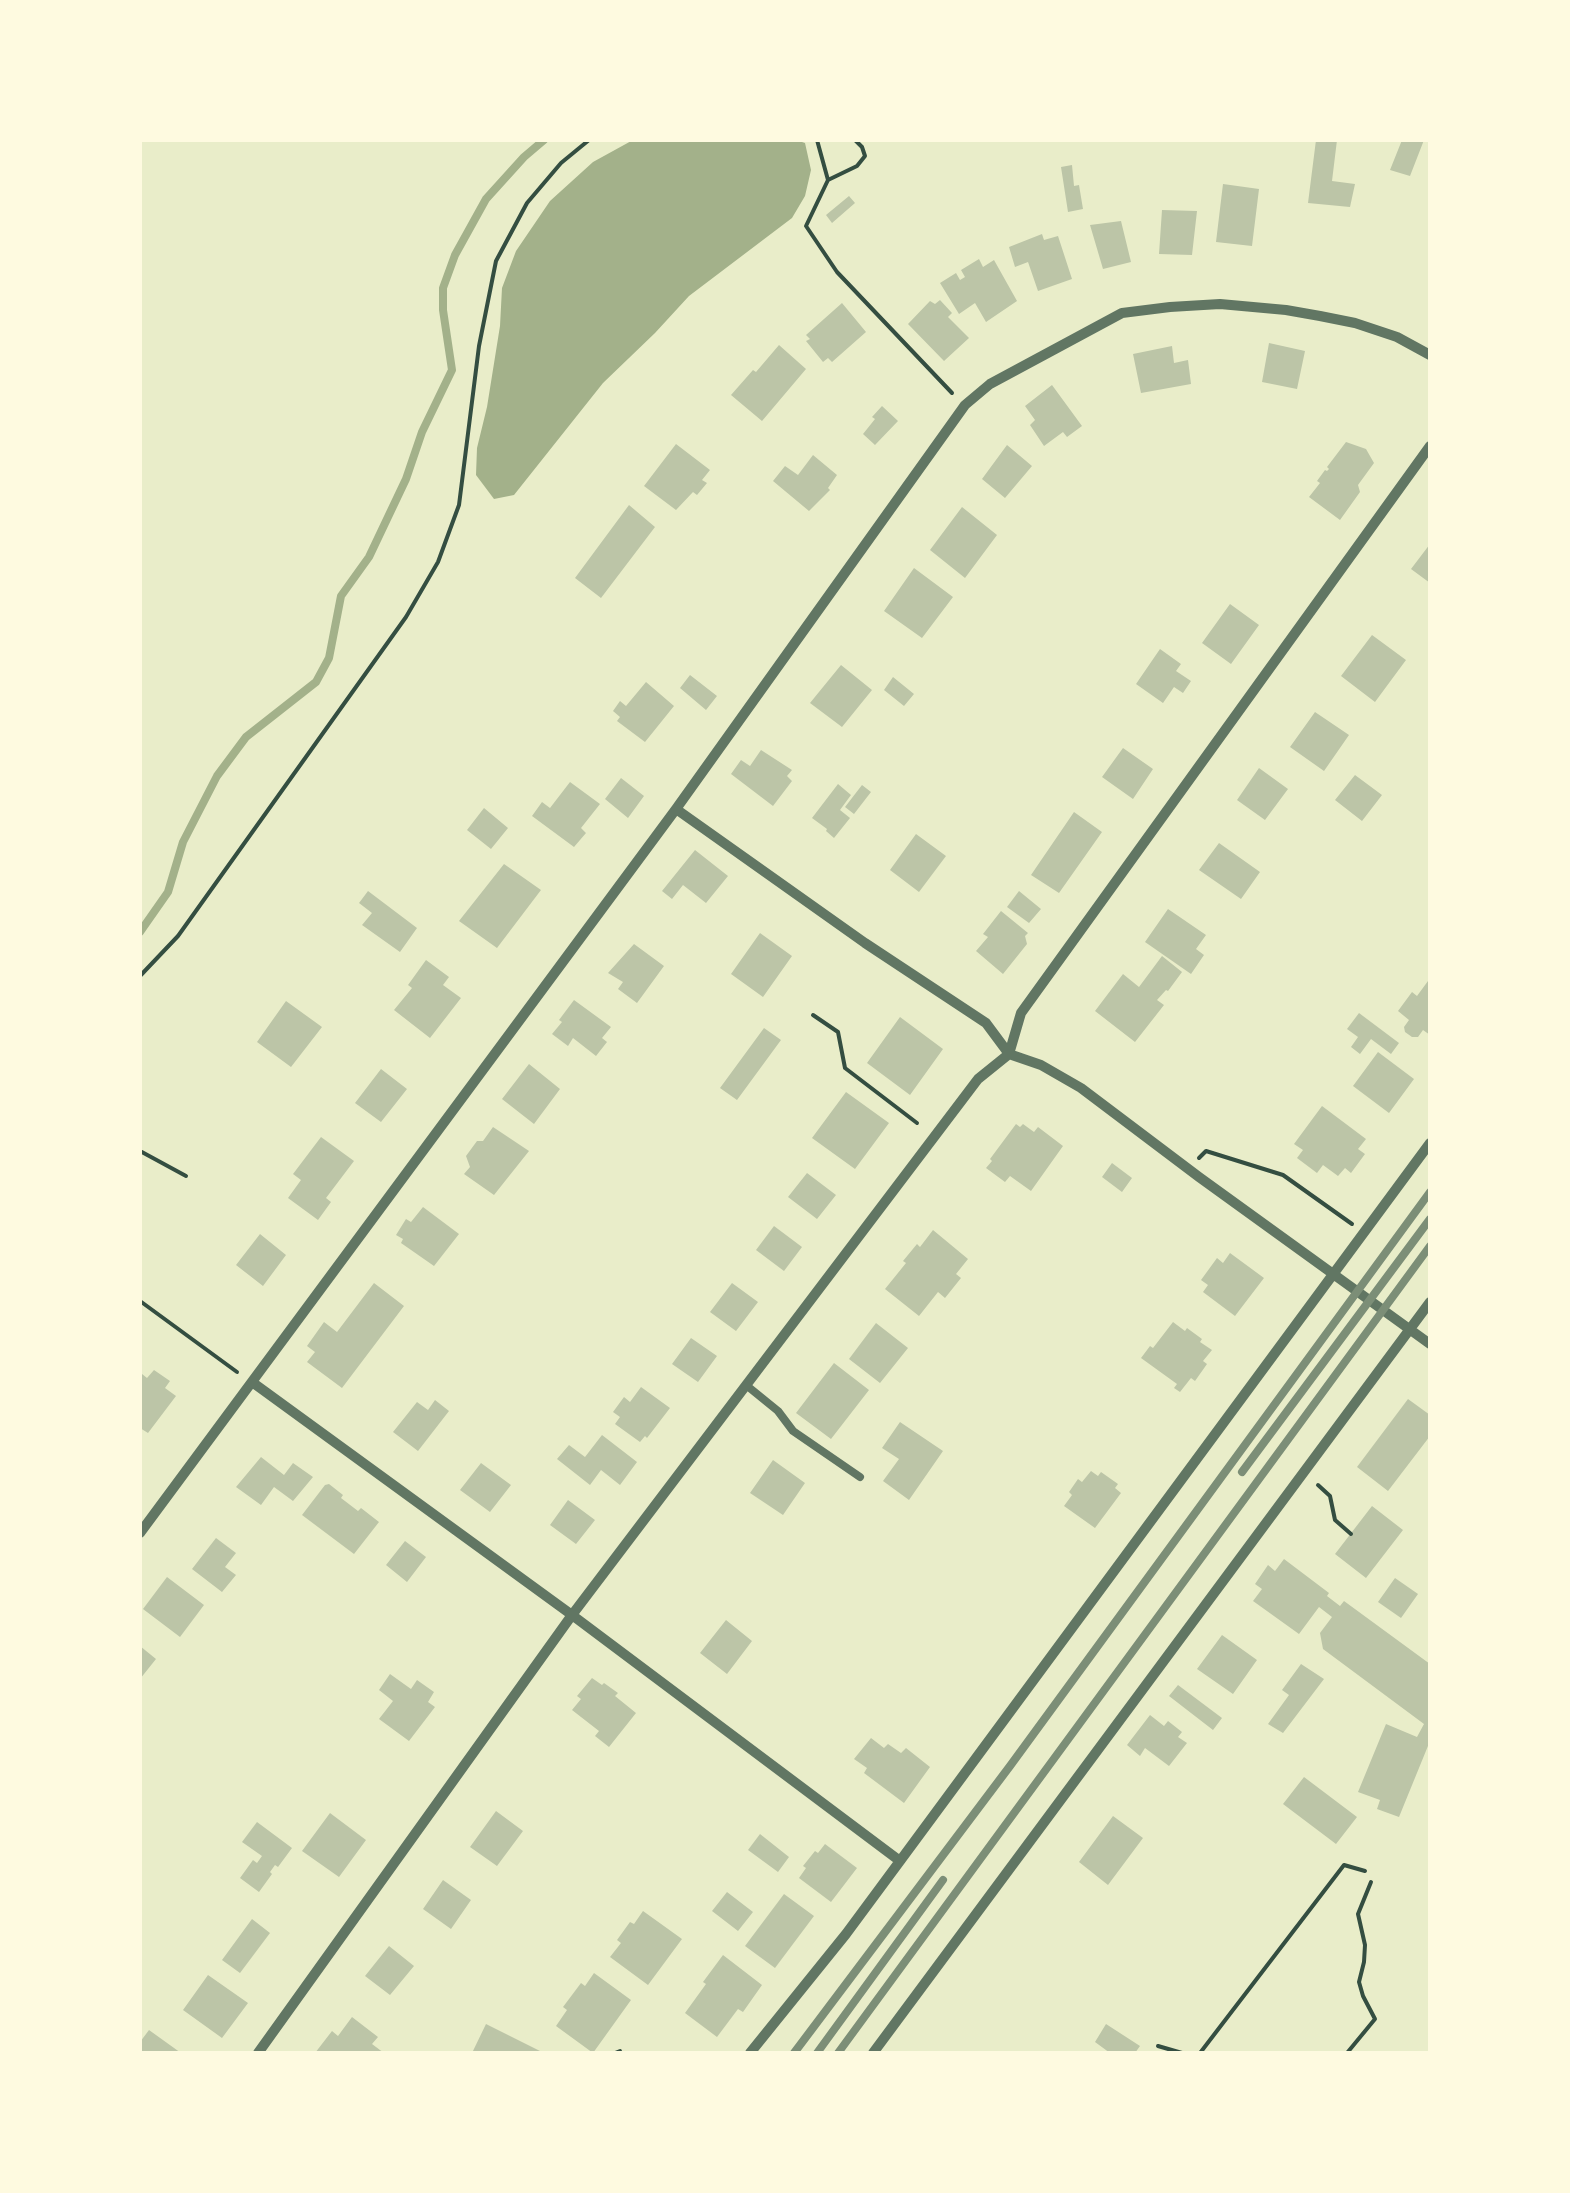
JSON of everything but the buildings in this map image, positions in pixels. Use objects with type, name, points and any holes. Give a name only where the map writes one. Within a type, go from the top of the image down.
[{"type":"street","points":[[140,1534],[676,809],[965,405],[990,384],[1122,313],[1170,307],[1220,304],[1320,316],[1397,337],[1430,354]]},
{"type":"street","points":[[258,2053],[572,1615],[978,1079],[1009,1054],[1021,1012],[1430,446]]},
{"type":"street","points":[[676,809],[986,1024],[1009,1054],[1081,1088],[1430,1344]]},
{"type":"street","points":[[750,2053],[900,1862],[1430,1143]]},
{"type":"street","points":[[873,2053],[1430,1302]]},
{"type":"street","points":[[252,1382],[572,1615],[900,1862]]},
{"type":"lane","points":[[746,1385],[778,1411],[793,1431],[860,1477]]},
{"type":"path","points":[[140,976],[178,936],[406,617],[438,562],[459,504],[479,346],[496,261],[527,203],[561,163],[589,140]]},
{"type":"path","points":[[817,140],[828,180]]},
{"type":"path","points":[[856,140],[865,156],[857,166],[828,180],[806,226],[837,272],[946,386]]},
{"type":"path","points":[[813,1015],[838,1032],[845,1068],[917,1123]]},
{"type":"path","points":[[140,1151],[186,1176]]},
{"type":"path","points":[[1189,1169],[1206,1151],[1283,1175],[1364,1233]]},
{"type":"path","points":[[140,1301],[226,1363]]},
{"type":"path","points":[[1303,1472],[1330,1496],[1335,1520],[1351,1534]]},
{"type":"path","points":[[1195,2053],[1344,1866],[1365,1871]]},
{"type":"path","points":[[1346,2053],[1375,2019],[1359,1982],[1365,1945],[1358,1914],[1371,1882]]},
{"type":"path","points":[[1158,2046],[1182,2053]]},
{"type":"shaded area","points":[[633,140],[796,140],[805,143],[811,170],[805,196],[792,218],[689,296],[603,383],[514,495],[494,499],[476,475],[477,448],[500,326],[502,288],[516,251],[550,201],[593,162]]},
{"type":"waterway","points":[[140,932],[168,892],[183,842],[217,776],[246,737],[316,682],[329,658],[341,596],[369,557],[452,370],[443,288],[455,255],[486,199],[544,140]]},
{"type":"railway","points":[[794,2053],[1010,1766],[1430,1192]]},
{"type":"railway","points":[[1242,1472],[1430,1219]]},
{"type":"railway","points":[[838,2053],[1430,1246]]},
{"type":"railway","points":[[817,2053],[943,1880]]}]
